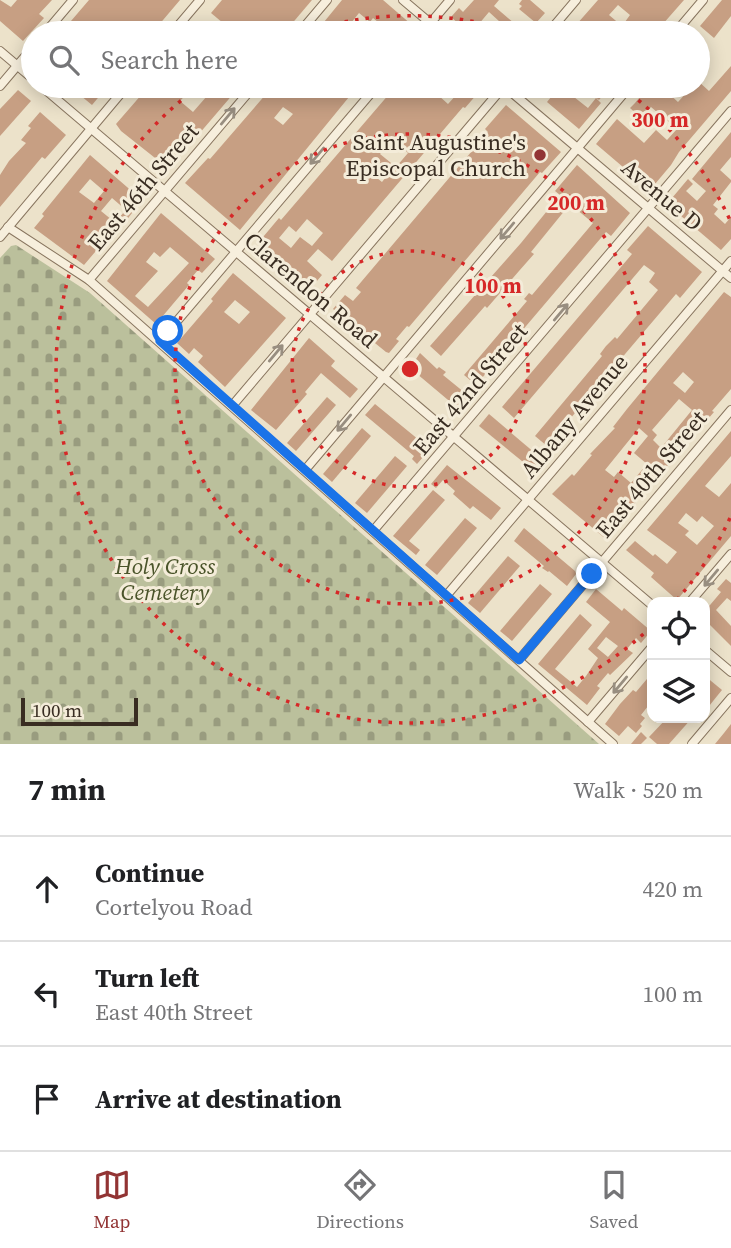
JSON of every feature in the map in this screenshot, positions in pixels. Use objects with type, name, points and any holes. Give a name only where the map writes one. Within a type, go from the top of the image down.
[{"type":"street","points":[[56,21],[74,0]]},
{"type":"street","points":[[183,21],[201,0]]},
{"type":"street","points":[[309,21],[327,0]]},
{"type":"street","points":[[403,0],[428,21]]},
{"type":"street","points":[[432,21],[450,0]]},
{"type":"street","points":[[558,21],[576,0]]},
{"type":"street","points":[[685,21],[703,0]]},
{"type":"street","points":[[0,51],[21,69]]},
{"type":"street","points":[[0,86],[21,61]]},
{"type":"street","name":"Clarendon Road","points":[[55,98],[647,601]]},
{"type":"street","points":[[0,237],[117,98]]},
{"type":"street","name":"East 46th Street","points":[[89,281],[244,98]]},
{"type":"street","points":[[160,341],[367,98]]},
{"type":"street","points":[[232,405],[494,98]]},
{"type":"street","name":"Avenue D","points":[[518,98],[731,278]]},
{"type":"street","points":[[304,470],[620,98]]},
{"type":"street","name":"East 42nd Street","points":[[373,531],[731,111]]},
{"type":"street","points":[[8,228],[89,281],[160,341],[613,744]]},
{"type":"street","name":"Albany Avenue","points":[[446,596],[731,261]]},
{"type":"street","name":"East 40th Street","points":[[519,660],[731,410]]},
{"type":"street","points":[[694,597],[731,554]]},
{"type":"street","points":[[588,722],[647,653]]},
{"type":"street","points":[[710,654],[731,672]]},
{"type":"street","points":[[692,744],[731,698]]},
{"type":"green space","name":"Holy Cross Cemetery","points":[[16,245],[90,293],[599,744],[0,744],[0,258],[11,246]]},
{"type":"building","points":[[0,0],[11,7],[17,0],[52,0],[39,14],[44,18],[41,21],[21,21],[21,39],[0,21]]},
{"type":"building","points":[[89,0],[180,0],[162,21],[71,21]]},
{"type":"building","points":[[222,0],[312,0],[294,21],[221,21],[211,13]]},
{"type":"building","points":[[342,0],[383,0],[407,21],[377,21],[373,18],[369,21],[359,13],[353,21],[325,21]]},
{"type":"building","points":[[474,0],[499,0],[494,6],[512,21],[499,21],[489,12],[481,21],[456,21],[451,17],[459,8],[463,12]]},
{"type":"building","points":[[522,0],[530,0],[545,13],[538,21],[534,21],[519,9],[522,6],[519,4]]},
{"type":"building","points":[[598,0],[684,0],[666,21],[626,21],[630,15],[618,5],[609,15],[616,21],[580,21]]},
{"type":"building","points":[[722,0],[731,0],[731,16],[714,38],[710,35],[710,21],[704,21]]},
{"type":"building","points":[[731,66],[731,91],[650,190],[596,144],[617,119],[644,143],[656,130],[667,140],[677,129],[651,107],[641,118],[630,108],[639,98],[674,98],[678,102],[682,98],[710,98],[710,90]]},
{"type":"building","points":[[18,90],[21,98],[31,101],[0,136],[0,109]]},
{"type":"building","points":[[84,98],[98,98],[92,105]]},
{"type":"building","points":[[139,98],[183,98],[180,101],[193,112],[205,98],[230,98],[169,169],[116,124]]},
{"type":"building","points":[[263,98],[348,98],[240,230],[185,183],[208,158],[210,159]],"holes":[[[283,107],[293,114],[283,125],[274,118]]]},
{"type":"building","points":[[386,98],[441,98],[448,104],[453,98],[474,98],[463,107],[332,261],[318,249],[307,261],[322,275],[311,288],[258,243],[279,218],[281,220]],"holes":[[[393,138],[408,153],[396,167],[380,154]],[[375,159],[390,172],[382,182],[367,170]],[[307,219],[323,233],[312,246],[300,237],[291,248],[279,238],[289,226],[296,232]]]},
{"type":"building","points":[[550,98],[575,98],[588,108],[596,98],[601,103],[579,129],[547,102]]},
{"type":"building","points":[[506,105],[561,152],[542,173],[540,172],[409,327],[407,326],[389,353],[386,352],[333,309],[345,295],[353,301],[361,292],[356,288],[488,132],[485,129]]},
{"type":"building","points":[[40,112],[66,135],[45,159],[42,157],[0,207],[0,175],[26,143],[21,140]]},
{"type":"building","points":[[731,132],[731,157],[720,170],[731,182],[713,205],[718,209],[714,214],[725,224],[731,217],[731,239],[721,250],[667,204],[688,179],[693,184],[686,191],[697,201],[706,191],[692,179]]},
{"type":"building","points":[[90,155],[142,200],[122,226],[116,221],[126,210],[112,198],[101,211],[118,225],[84,265],[34,228],[44,216],[42,214]],"holes":[[[90,179],[104,191],[94,203],[79,192]]]},
{"type":"building","points":[[577,165],[630,213],[611,236],[606,232],[476,385],[464,375],[527,301],[524,299],[529,293],[532,295],[593,223],[570,204],[531,252],[534,254],[441,356],[430,346],[560,195],[555,191]]},
{"type":"building","points":[[161,213],[215,259],[202,273],[198,270],[187,283],[189,285],[156,324],[107,281]],"holes":[[[170,247],[189,263],[148,307],[135,296],[158,271],[146,262],[154,252],[160,257]]]},
{"type":"building","points":[[648,226],[702,272],[680,298],[676,294],[547,446],[535,436],[602,356],[600,354],[606,346],[615,337],[617,339],[658,290],[649,282],[655,273],[644,265],[514,418],[502,407],[632,254],[627,250]]},
{"type":"building","points":[[233,273],[286,318],[225,387],[198,362],[203,356],[194,348],[189,354],[177,343],[213,301],[211,299]],"holes":[[[235,300],[250,312],[239,324],[224,312]]]},
{"type":"building","points":[[724,292],[731,297],[731,389],[623,517],[625,519],[607,540],[552,494],[572,474],[574,476],[592,455],[590,454],[615,428],[613,427]],"holes":[[[683,372],[694,382],[685,393],[673,383]],[[679,399],[692,410],[661,448],[653,440],[657,435],[652,430]],[[639,428],[648,436],[634,453],[647,464],[631,483],[618,472],[614,477],[605,470]]]},
{"type":"building","points":[[309,338],[335,361],[331,366],[358,389],[350,398],[321,373],[276,430],[251,410]]},
{"type":"building","points":[[420,353],[437,369],[439,367],[446,372],[443,375],[470,397],[460,410],[410,368]]},
{"type":"building","points":[[327,397],[336,405],[296,451],[287,443]]},
{"type":"building","points":[[375,404],[430,449],[417,464],[412,459],[414,456],[365,415]]},
{"type":"building","points":[[489,414],[542,459],[533,470],[479,426]]},
{"type":"building","points":[[362,428],[371,436],[332,482],[323,474]]},
{"type":"building","points":[[731,431],[731,456],[705,486],[719,497],[731,483],[731,536],[680,597],[674,597],[651,577],[654,573],[626,550],[635,541],[667,564],[677,552],[647,530]],"holes":[[[686,513],[697,522],[702,516],[714,526],[697,545],[685,535],[689,531],[678,523]]]},
{"type":"building","points":[[395,456],[407,466],[367,513],[355,503]]},
{"type":"building","points":[[447,465],[501,508],[491,520],[473,506],[470,509],[453,494],[455,491],[443,480],[436,488],[431,484]]},
{"type":"building","points":[[433,490],[445,500],[409,541],[420,550],[416,555],[393,536]]},
{"type":"building","points":[[465,518],[477,528],[437,575],[425,565]]},
{"type":"building","points":[[524,528],[575,571],[576,574],[567,586],[542,568],[544,566],[514,541]]},
{"type":"building","points":[[508,556],[520,566],[480,613],[468,603]]},
{"type":"building","points":[[726,579],[731,583],[731,601],[727,598],[716,610],[731,626],[731,646],[710,625],[710,605],[721,592],[717,589]]},
{"type":"building","points":[[540,584],[552,594],[512,641],[500,631]]},
{"type":"building","points":[[596,589],[647,628],[647,636],[641,643],[636,638],[627,649],[633,653],[610,675],[608,673],[587,705],[538,664],[580,614],[592,625],[555,669],[577,687],[598,658],[588,649],[610,622],[586,602]],"holes":[[[606,637],[618,646],[608,657],[597,648]]]},
{"type":"building","points":[[647,679],[647,707],[641,715],[645,718],[640,724],[642,726],[636,733],[628,726],[619,736],[605,724],[633,690],[636,692]]},
{"type":"building","points":[[710,680],[722,690],[710,705]]},
{"type":"building","points":[[662,723],[688,723],[669,744],[657,744],[649,737]]},
{"type":"building","points":[[731,724],[731,744],[715,744],[724,733]]},
{"type":"building","points":[[641,732],[647,738],[641,744],[631,744]]},
{"type":"place","name":"Saint Augustine's Episcopal Church","points":[[540,155]]},
{"type":"route","points":[[168,331],[160,341],[519,660],[592,574]]}]
